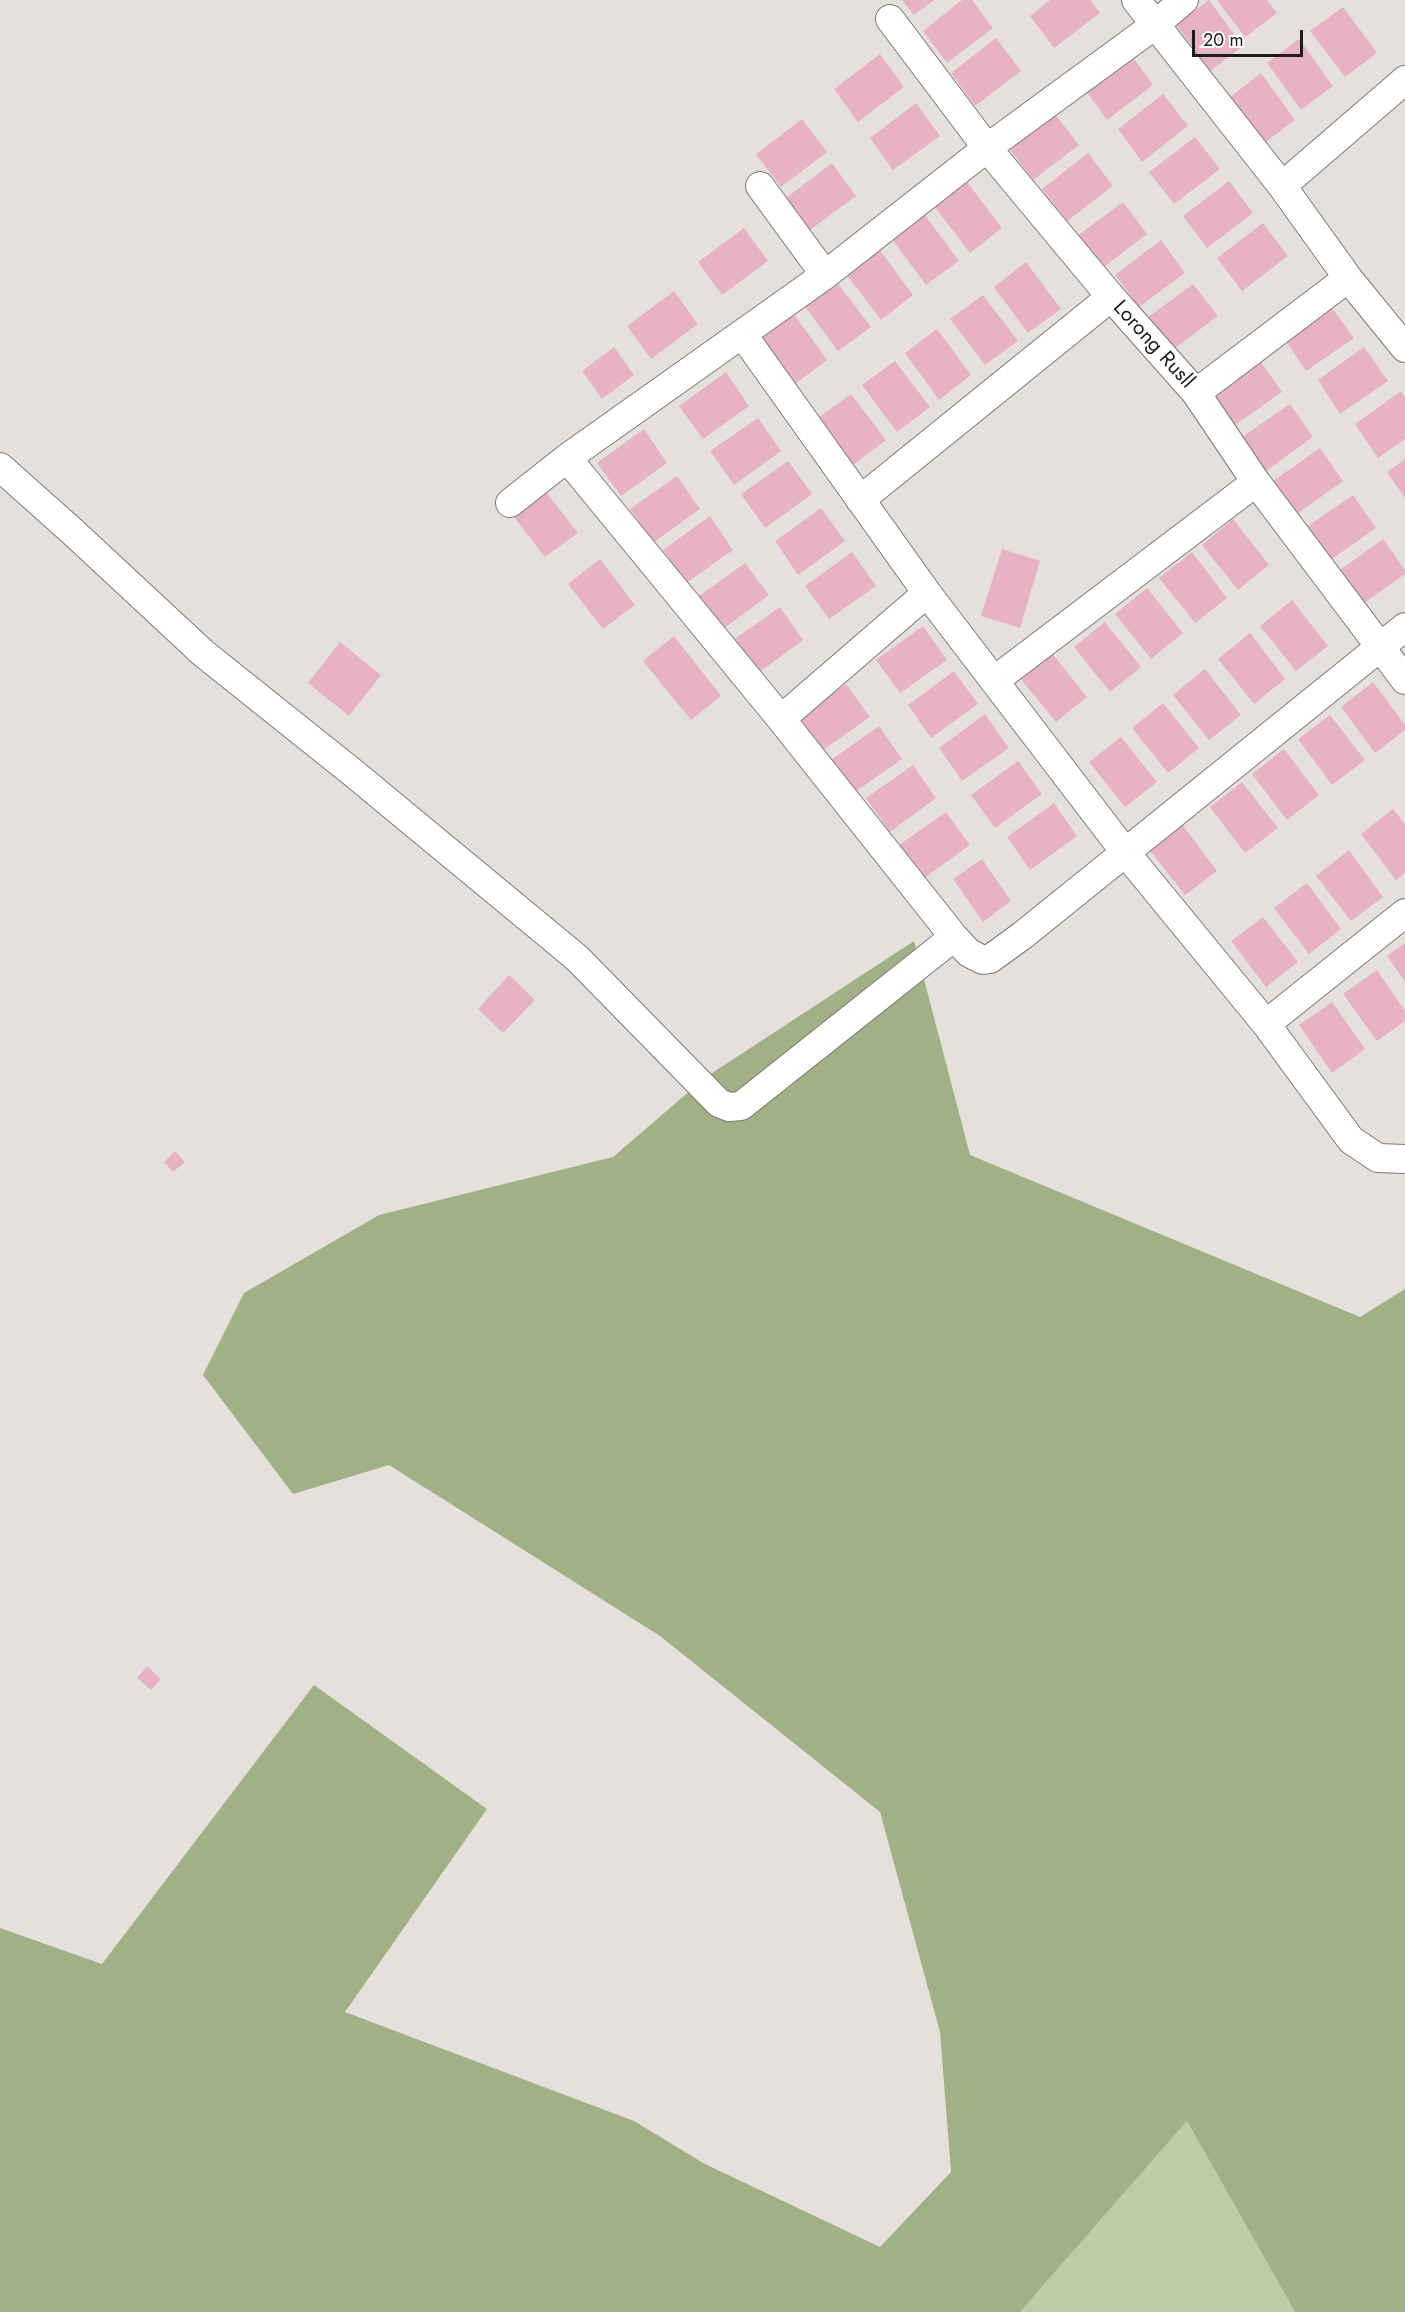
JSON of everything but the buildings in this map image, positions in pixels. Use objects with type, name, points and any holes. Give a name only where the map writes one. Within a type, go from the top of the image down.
[{"type":"street","points":[[1136,0],[1282,186],[1348,278],[1405,348]]},
{"type":"street","points":[[510,503],[567,458],[825,275],[987,148],[1155,25],[1184,0]]},
{"type":"street","name":"Lorong Rusll","points":[[890,20],[987,148],[1111,297],[1196,393],[1256,482],[1405,680]]},
{"type":"street","points":[[1282,186],[1405,80]]},
{"type":"street","points":[[760,186],[825,275]]},
{"type":"street","points":[[1196,393],[1348,278]]},
{"type":"street","points":[[861,500],[1111,297]]},
{"type":"street","points":[[743,334],[927,593],[1125,852],[1266,1024],[1351,1140],[1378,1158],[1405,1159]]},
{"type":"street","points":[[567,458],[781,719],[954,938],[979,959],[990,959],[1405,627]]},
{"type":"street","points":[[0,467],[74,532],[203,653],[352,772],[577,958],[718,1103],[729,1107],[741,1106],[954,938]]},
{"type":"street","points":[[995,680],[1256,482]]},
{"type":"street","points":[[781,719],[927,593]]},
{"type":"street","points":[[1266,1024],[1405,913]]},
{"type":"green space","points":[[914,941],[970,1155],[1360,1317],[1405,1289],[1405,2312],[1295,2312],[1187,2121],[1020,2312],[0,2312],[0,1928],[102,1964],[314,1685],[487,1809],[345,2012],[634,2121],[705,2164],[880,2247],[951,2172],[940,2032],[880,1812],[660,1636],[389,1465],[293,1494],[203,1375],[244,1293],[379,1215],[613,1157],[706,1077]]},
{"type":"green space","points":[[1187,2121],[1295,2312],[1020,2312]]}]
